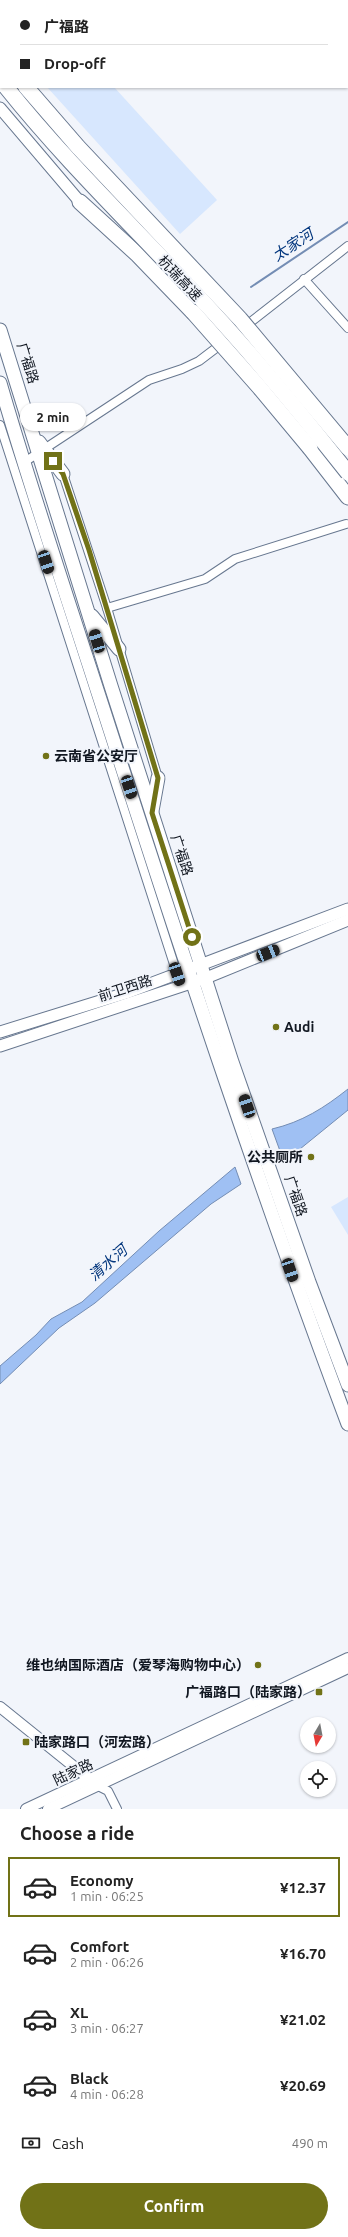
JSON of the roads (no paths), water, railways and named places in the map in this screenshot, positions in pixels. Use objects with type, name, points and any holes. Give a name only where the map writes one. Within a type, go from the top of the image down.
[{"type":"highway","name":"杭瑞高速","points":[[7,88],[66,157],[228,329],[289,400],[348,473]]},
{"type":"highway","name":"杭瑞高速","points":[[27,88],[87,157],[240,319],[348,448]]},
{"type":"highway","points":[[80,202],[138,254],[193,312],[278,409],[348,497]]},
{"type":"main road","points":[[0,108],[80,202]]},
{"type":"main road","name":"广福路","points":[[0,330],[33,432],[42,450],[88,612],[202,964],[232,1062],[309,1282],[348,1385]]},
{"type":"main road","points":[[0,383],[32,494],[187,984],[218,1065],[293,1278],[348,1424]]},
{"type":"main road","points":[[42,450],[63,474]]},
{"type":"main road","points":[[32,494],[42,551]]},
{"type":"main road","points":[[88,612],[119,649]]},
{"type":"main road","points":[[152,813],[158,778]]},
{"type":"main road","name":"前卫西路","points":[[0,1032],[126,993],[348,910]]},
{"type":"main road","name":"前卫西路","points":[[0,1046],[206,978],[348,920]]},
{"type":"street","points":[[23,463],[149,380],[182,369],[199,361],[348,246]]},
{"type":"street","points":[[304,279],[348,328]]},
{"type":"street","points":[[0,424],[183,971]]},
{"type":"street","points":[[63,474],[107,608],[158,778]]},
{"type":"street","points":[[107,608],[205,579],[236,559],[346,524]]},
{"type":"street","name":"陆家路","points":[[48,1809],[90,1784],[348,1658]]},
{"type":"street","name":"陆家路","points":[[26,1809],[90,1784],[348,1668]]},
{"type":"street","points":[[0,1707],[90,1784]]},
{"type":"street","points":[[0,1714],[90,1784],[108,1791],[117,1809]]},
{"type":"water","points":[[348,1089],[348,1110],[284,1162],[272,1129],[312,1114]]},
{"type":"water","points":[[235,1167],[241,1184],[211,1204],[95,1303],[59,1328],[0,1384],[0,1366],[36,1335],[51,1319],[82,1302],[159,1231]]},
{"type":"waterway","name":"太家河","points":[[251,287],[348,222]]},
{"type":"place","name":"云南省公安厅","points":[[46,756]]},
{"type":"place","name":"Audi","points":[[276,1027]]},
{"type":"place","name":"公共厕所","points":[[311,1157]]},
{"type":"place","name":"维也纳国际酒店（爱琴海购物中心）","points":[[258,1665]]},
{"type":"place","name":"广福路口（陆家路）","points":[[319,1692]]},
{"type":"place","name":"陆家路口（河宏路）","points":[[26,1742]]},
{"type":"water label","name":"清水河","points":[[108,1263]]}]
